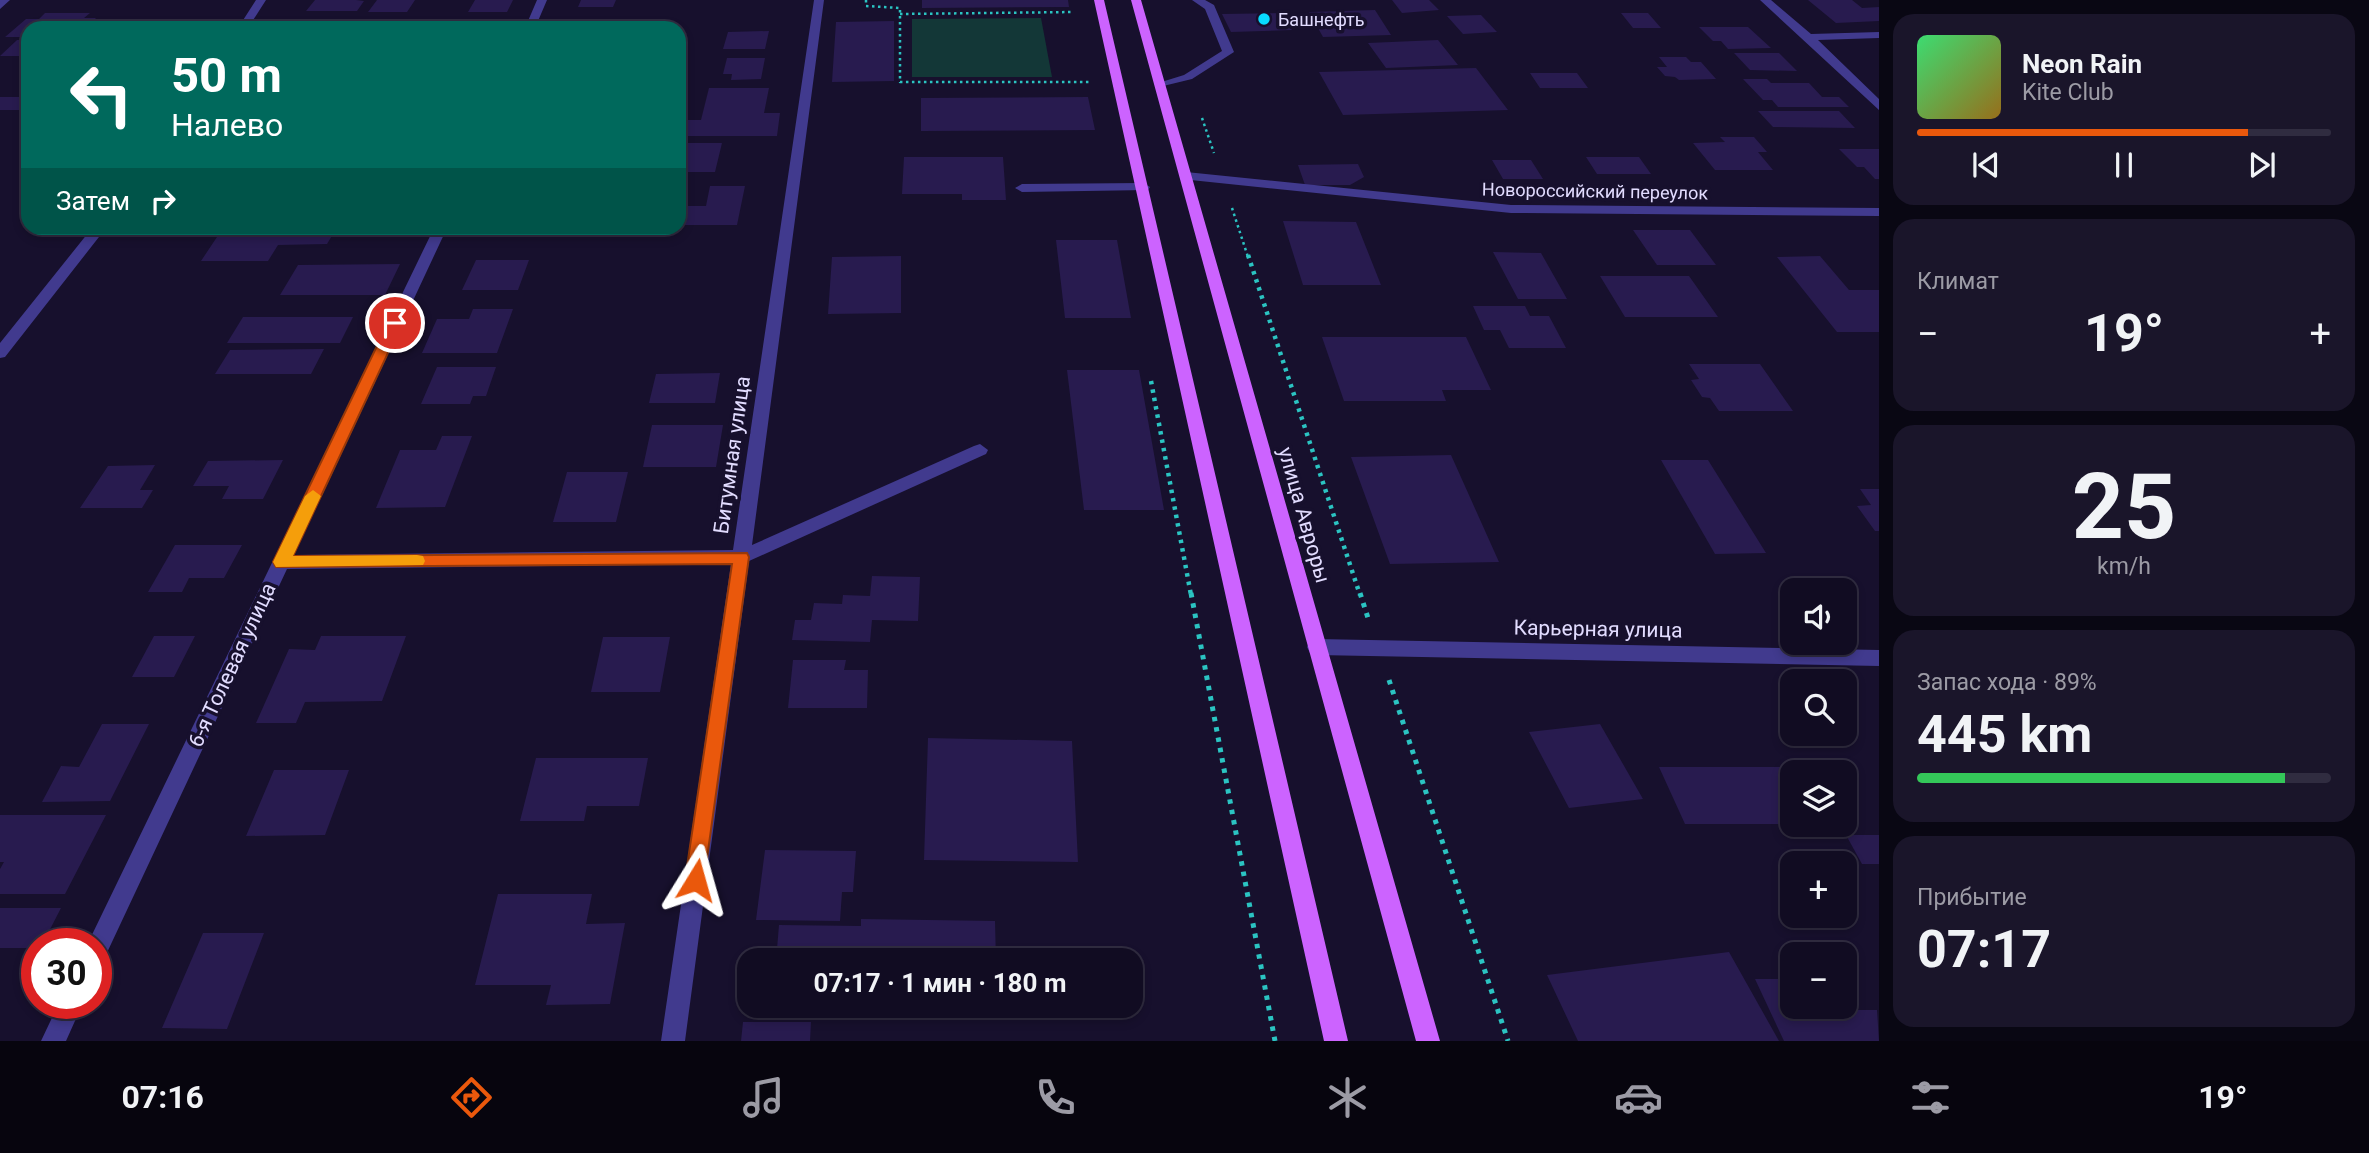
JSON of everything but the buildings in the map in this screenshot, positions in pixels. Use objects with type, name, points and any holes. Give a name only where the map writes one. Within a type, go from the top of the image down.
[{"type":"main road","points":[[1099,0],[1336,1041]]},
{"type":"main road","name":"улица Авроры","points":[[1136,0],[1428,1041]]},
{"type":"street","points":[[0,6],[5,0]]},
{"type":"street","points":[[248,21],[261,0]]},
{"type":"street","points":[[533,21],[542,0]]},
{"type":"street","name":"Битумная улица","points":[[673,1041],[819,0]]},
{"type":"street","points":[[1159,86],[1188,77],[1228,52],[1210,7],[1197,0]]},
{"type":"street","points":[[1765,0],[1809,37],[1879,106]]},
{"type":"street","points":[[1809,37],[1879,35]]},
{"type":"street","name":"Новороссийский переулок","points":[[1186,176],[1511,209],[1879,212]]},
{"type":"street","points":[[1022,188],[1143,187]]},
{"type":"street","points":[[0,353],[93,235]]},
{"type":"street","name":"6-я Толевая улица","points":[[107,928],[437,235]]},
{"type":"street","points":[[281,562],[741,557],[980,450]]},
{"type":"street","name":"Карьерная улица","points":[[1317,647],[1879,658]]},
{"type":"street","points":[[53,1041],[63,1019]]},
{"type":"path","points":[[866,0],[866,6],[900,8],[900,82],[1093,82],[1091,70]]},
{"type":"path","points":[[900,14],[1080,12]]},
{"type":"path","points":[[1188,77],[1508,1041]]},
{"type":"path","points":[[1150,376],[1275,1041]]},
{"type":"green space","points":[[1041,18],[1052,77],[912,77],[912,19]]},
{"type":"slow traffic","points":[[313,496],[281,562],[417,561]]},
{"type":"place","name":"Башнефть","points":[[1264,19]]},
{"type":"route","points":[[395,323],[281,562],[741,557],[696,880]]}]
